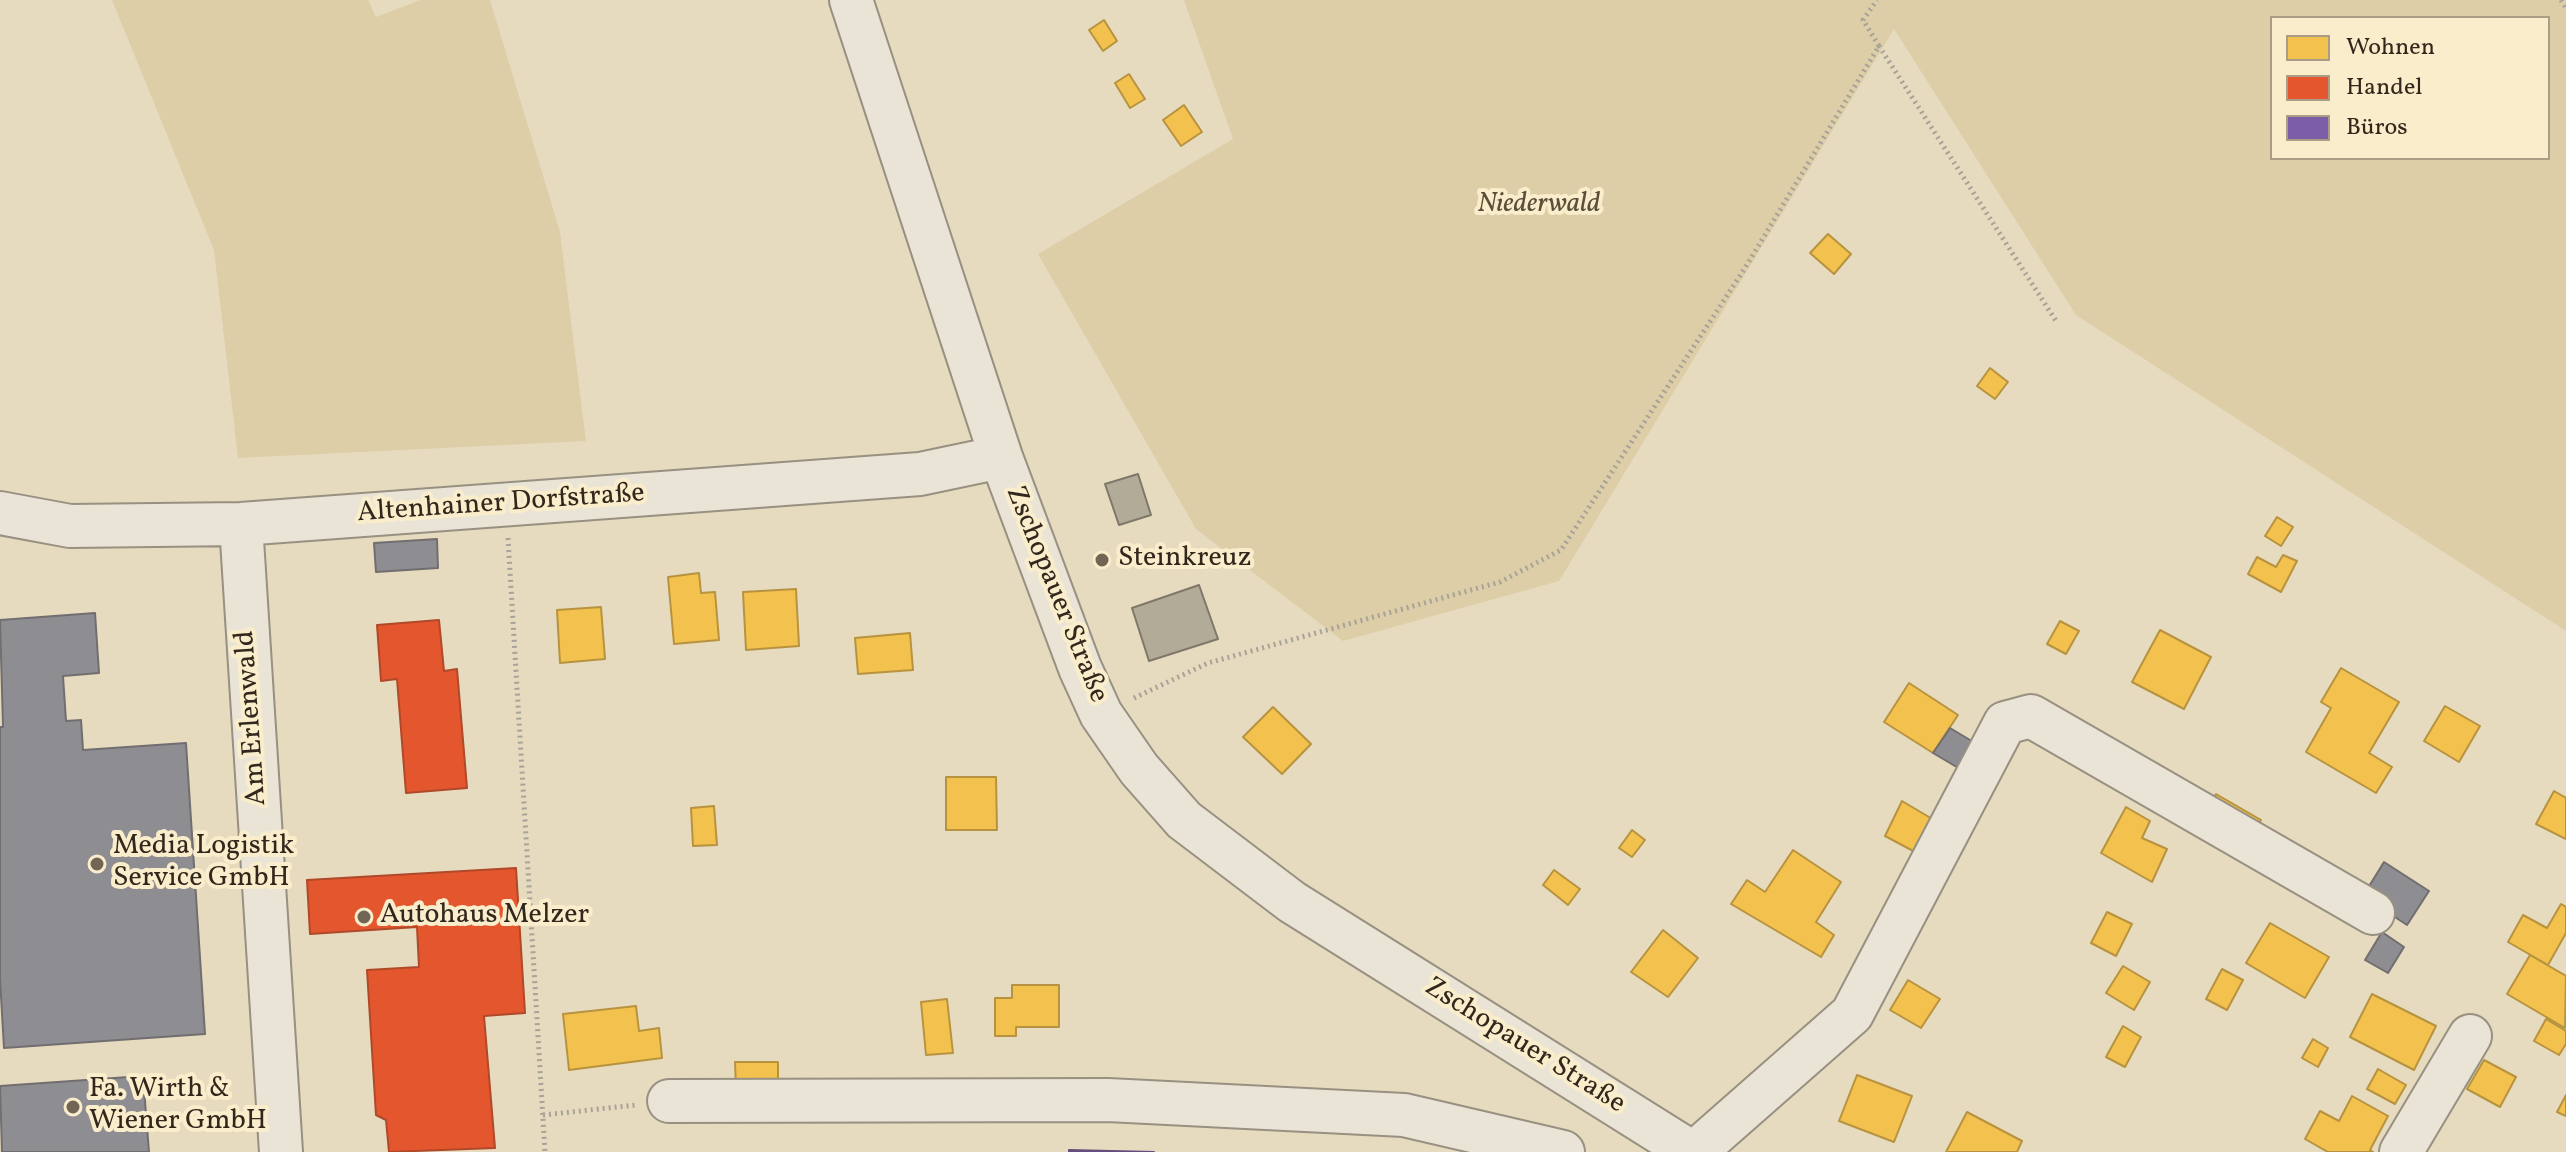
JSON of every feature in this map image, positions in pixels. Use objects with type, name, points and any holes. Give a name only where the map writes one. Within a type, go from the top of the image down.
[{"type":"street","name":"Zschopauer Straße","points":[[851,0],[1001,457],[1080,668],[1101,714],[1139,769],[1184,820],[1292,902],[1642,1141],[1693,1152]]},
{"type":"street","name":"Altenhainer Dorfstraße","points":[[0,513],[70,526],[241,524],[920,474],[1001,457]]},
{"type":"street","name":"Am Erlenwald","points":[[241,524],[281,1152]]},
{"type":"street","points":[[1693,1152],[1852,1014],[2005,723],[2031,716],[2373,913]]},
{"type":"street","points":[[2401,1152],[2470,1036]]},
{"type":"street","points":[[669,1101],[1108,1100],[1404,1115],[1563,1152]]},
{"type":"path","points":[[1877,0],[1863,20],[2056,321]]},
{"type":"path","points":[[2561,0],[2566,8]]},
{"type":"path","points":[[1101,714],[1208,663],[1500,582],[1561,550],[1786,202],[1879,46]]},
{"type":"path","points":[[506,505],[545,1152]]},
{"type":"path","points":[[543,1115],[669,1101]]},
{"type":"green space","points":[[112,0],[368,0],[376,17],[421,0],[490,0],[560,232],[586,441],[238,458],[214,250]]},
{"type":"green space","name":"Niederwald","points":[[1184,0],[2566,0],[2566,631],[2076,315],[1894,29],[1559,581],[1343,641],[1196,529],[1038,254],[1233,139]]},
{"type":"building: Wohnen","points":[[1104,20],[1117,41],[1103,51],[1089,30]]},
{"type":"building: Wohnen","points":[[1129,74],[1145,99],[1130,108],[1115,83]]},
{"type":"building: Wohnen","points":[[1184,105],[1202,132],[1181,146],[1163,120]]},
{"type":"building: Wohnen","points":[[1828,234],[1851,254],[1834,274],[1810,253]]},
{"type":"building: Wohnen","points":[[1990,368],[2008,382],[1995,399],[1977,386]]},
{"type":"building: Wohnen","points":[[2277,517],[2293,527],[2281,546],[2265,536]]},
{"type":"building: Wohnen","points":[[2283,555],[2297,561],[2281,592],[2248,574],[2257,557],[2276,567]]},
{"type":"building: Wohnen","points":[[699,573],[701,593],[715,592],[719,640],[674,644],[668,577]]},
{"type":"building: Wohnen","points":[[796,589],[799,646],[746,650],[743,592]]},
{"type":"building: Wohnen","points":[[601,607],[605,659],[560,663],[557,610]]},
{"type":"building: Wohnen","points":[[2060,621],[2079,631],[2066,654],[2047,644]]},
{"type":"building: Wohnen","points":[[2160,630],[2211,657],[2184,709],[2132,682]]},
{"type":"building: Wohnen","points":[[910,633],[913,670],[858,674],[855,638]]},
{"type":"building: Wohnen","points":[[2341,668],[2399,702],[2369,753],[2392,767],[2376,793],[2306,752],[2331,708],[2321,702]]},
{"type":"building: Wohnen","points":[[1909,683],[1958,715],[1933,753],[1884,722]]},
{"type":"building: Wohnen","points":[[2445,706],[2480,726],[2459,762],[2424,741]]},
{"type":"building: Wohnen","points":[[1273,707],[1311,744],[1282,774],[1243,737]]},
{"type":"building: Wohnen","points":[[946,777],[996,777],[997,830],[946,830]]},
{"type":"building: Wohnen","points":[[2554,791],[2566,798],[2566,839],[2536,824]]},
{"type":"building: Wohnen","points":[[2216,794],[2261,820],[2256,828],[2211,803]]},
{"type":"building: Wohnen","points":[[1902,801],[1934,820],[1917,853],[1885,836]]},
{"type":"building: Wohnen","points":[[714,806],[717,845],[693,846],[691,808]]},
{"type":"building: Wohnen","points":[[2126,807],[2150,821],[2142,838],[2167,849],[2152,882],[2101,853]]},
{"type":"building: Wohnen","points":[[1632,830],[1645,840],[1632,857],[1619,848]]},
{"type":"building: Wohnen","points":[[1793,850],[1841,882],[1816,922],[1834,935],[1821,957],[1731,904],[1747,880],[1765,892]]},
{"type":"building: Wohnen","points":[[1554,870],[1580,889],[1568,905],[1543,885]]},
{"type":"building: Wohnen","points":[[2561,904],[2566,907],[2566,933],[2548,965],[2508,942],[2523,915],[2547,928]]},
{"type":"building: Wohnen","points":[[2107,912],[2132,924],[2116,956],[2091,943]]},
{"type":"building: Wohnen","points":[[2270,923],[2329,957],[2305,998],[2246,963]]},
{"type":"building: Wohnen","points":[[1663,930],[1698,958],[1668,997],[1631,972]]},
{"type":"building: Wohnen","points":[[2530,955],[2566,976],[2565,1028],[2507,994]]},
{"type":"building: Wohnen","points":[[2123,966],[2150,982],[2134,1010],[2106,993]]},
{"type":"building: Wohnen","points":[[2222,969],[2243,980],[2227,1010],[2206,999]]},
{"type":"building: Wohnen","points":[[1908,980],[1940,999],[1921,1028],[1890,1010]]},
{"type":"building: Wohnen","points":[[1012,985],[1059,985],[1059,1027],[1016,1027],[1016,1036],[995,1036],[995,998],[1012,998]]},
{"type":"building: Wohnen","points":[[2372,994],[2436,1026],[2414,1070],[2350,1037]]},
{"type":"building: Wohnen","points":[[947,999],[953,1053],[926,1055],[921,1002]]},
{"type":"building: Wohnen","points":[[636,1006],[639,1031],[659,1028],[662,1058],[569,1070],[563,1014]]},
{"type":"building: Wohnen","points":[[2546,1019],[2566,1031],[2566,1044],[2559,1055],[2534,1041]]},
{"type":"building: Wohnen","points":[[2123,1026],[2141,1037],[2125,1067],[2106,1057]]},
{"type":"building: Wohnen","points":[[2313,1039],[2328,1048],[2318,1067],[2302,1058]]},
{"type":"building: Wohnen","points":[[2484,1060],[2516,1077],[2500,1107],[2467,1089]]},
{"type":"building: Wohnen","points":[[735,1062],[778,1062],[778,1088],[736,1089]]},
{"type":"building: Wohnen","points":[[2378,1069],[2406,1085],[2395,1104],[2367,1089]]},
{"type":"building: Wohnen","points":[[1857,1075],[1912,1096],[1894,1142],[1839,1121]]},
{"type":"building: Wohnen","points":[[2566,1095],[2566,1116],[2557,1112]]},
{"type":"building: Wohnen","points":[[2352,1096],[2388,1116],[2370,1150],[2373,1152],[2328,1152],[2305,1139],[2320,1111],[2339,1121]]},
{"type":"building: Wohnen","points":[[1967,1112],[2022,1141],[2017,1152],[1946,1152]]},
{"type":"building: Handel","points":[[439,620],[444,671],[457,669],[467,788],[406,793],[397,679],[381,681],[377,625]]},
{"type":"building: Handel","points":[[516,868],[525,1013],[484,1016],[495,1148],[389,1152],[386,1120],[376,1115],[367,970],[419,967],[417,927],[310,934],[307,880]]},
{"type":"building: Büros","points":[[1069,1150],[1154,1152],[1069,1152]]},
{"type":"building: Industrie","points":[[437,539],[438,568],[376,572],[374,543]]},
{"type":"building: Industrie","name":"Media Logistik Service GmbH","points":[[95,613],[99,673],[63,676],[66,721],[81,720],[83,750],[186,743],[205,1034],[4,1048],[0,979],[0,727],[3,727],[0,620]]},
{"type":"building: Industrie","points":[[1950,728],[1975,743],[1960,769],[1933,753]]},
{"type":"building: Industrie","points":[[2384,862],[2429,891],[2407,925],[2363,896]]},
{"type":"building: Industrie","points":[[2382,932],[2404,947],[2388,973],[2365,960]]},
{"type":"building: Industrie","name":"Fa. Wirth & Wiener GmbH","points":[[143,1076],[149,1152],[2,1152],[0,1086]]},
{"type":"building: Sonstige","points":[[1138,474],[1151,515],[1119,525],[1105,484]]},
{"type":"building: Sonstige","points":[[1199,585],[1218,639],[1149,661],[1132,608]]},
{"type":"place","name":"Steinkreuz","points":[[1102,560]]},
{"type":"place","name":"Media Logistik Service GmbH","points":[[97,864]]},
{"type":"place","name":"Autohaus Melzer","points":[[364,917]]},
{"type":"place","name":"Fa. Wirth & Wiener GmbH","points":[[73,1107]]}]
